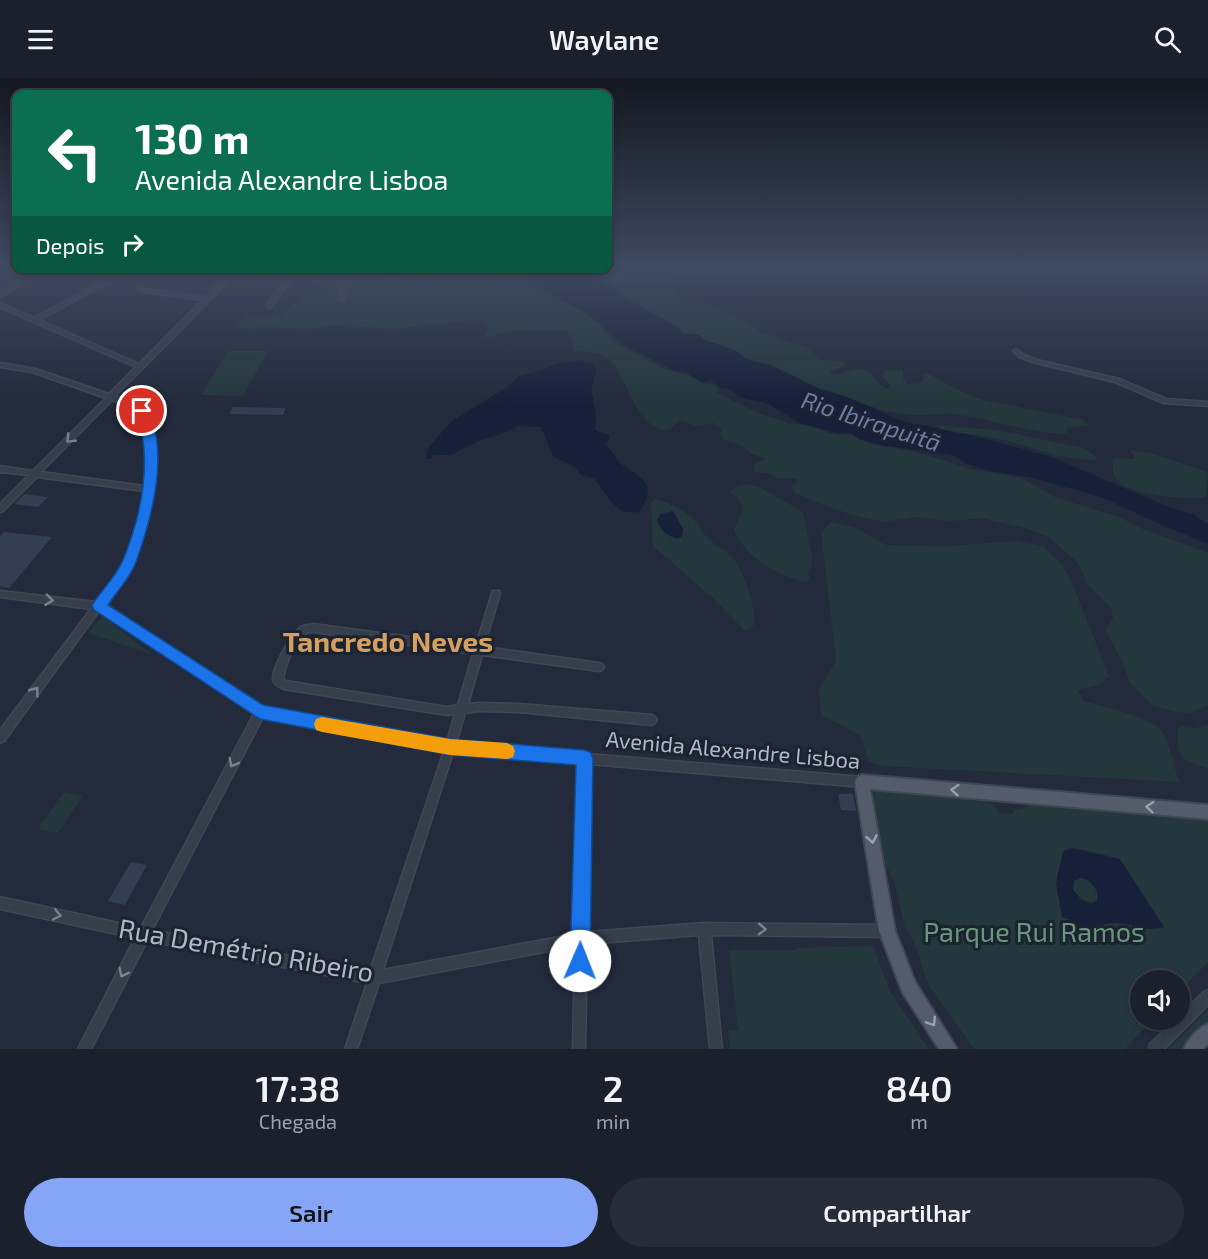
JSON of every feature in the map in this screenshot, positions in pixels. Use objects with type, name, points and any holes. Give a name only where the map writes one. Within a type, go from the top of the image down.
[{"type":"main road","name":"Avenida Alexandre Lisboa","points":[[862,782],[1208,812]]},
{"type":"main road","points":[[862,782],[887,931],[909,987],[949,1049]]},
{"type":"main road","points":[[1192,1049],[1208,1032]]},
{"type":"street","points":[[21,314],[141,367]]},
{"type":"street","points":[[34,320],[45,314]]},
{"type":"street","points":[[0,509],[191,314]]},
{"type":"street","points":[[1016,351],[1021,356],[1039,362],[1083,370],[1165,400],[1208,404]]},
{"type":"street","points":[[0,365],[33,370],[136,406],[144,417],[152,452],[146,505],[129,564],[0,738]]},
{"type":"street","points":[[0,469],[148,489]]},
{"type":"street","points":[[351,1049],[450,747],[496,593]]},
{"type":"street","points":[[0,594],[99,606]]},
{"type":"street","name":"Avenida Alexandre Lisboa","points":[[99,606],[260,712],[450,747],[862,782]]},
{"type":"street","points":[[599,667],[313,628],[300,632],[279,670],[278,681],[284,685],[418,708],[447,711],[479,707],[519,708],[652,720]]},
{"type":"street","points":[[84,1049],[260,712]]},
{"type":"street","points":[[579,1049],[584,758]]},
{"type":"street","name":"Rua Demétrio Ribeiro","points":[[0,903],[143,934],[374,978],[580,939],[704,929],[887,931]]},
{"type":"street","points":[[704,929],[716,1049]]},
{"type":"street","points":[[1155,1049],[1208,996]]},
{"type":"green space","points":[[281,314],[585,314],[599,323],[614,343],[665,369],[687,375],[703,383],[716,385],[717,393],[763,415],[789,423],[811,426],[835,435],[851,435],[871,444],[920,453],[971,469],[1021,478],[1055,497],[1122,518],[1133,525],[1208,553],[1208,705],[1190,713],[1153,706],[1130,683],[1121,659],[1105,630],[1113,619],[1112,609],[1085,582],[1083,572],[1077,562],[1049,537],[1025,528],[981,518],[951,521],[917,517],[885,522],[852,515],[815,502],[795,493],[791,485],[796,485],[797,479],[777,478],[769,473],[754,471],[755,464],[766,458],[752,454],[738,444],[723,440],[720,433],[722,430],[714,423],[696,426],[680,420],[669,430],[658,428],[649,422],[634,403],[611,361],[599,354],[575,351],[568,330],[512,331],[484,338],[488,328],[486,321],[470,320],[395,329],[330,325],[314,329],[265,327],[247,329],[235,326],[246,317],[278,317]]},
{"type":"green space","points":[[654,314],[730,314],[764,334],[808,348],[820,360],[843,361],[846,366],[830,373],[838,374],[853,369],[866,370],[888,389],[891,387],[882,376],[884,371],[902,370],[904,381],[907,384],[921,383],[925,378],[922,375],[929,374],[958,390],[983,400],[1081,419],[1089,425],[1068,428],[1066,434],[1038,431],[957,414],[917,415],[878,408],[820,389],[770,365],[746,359],[735,350],[682,333]]},
{"type":"green space","points":[[228,351],[268,351],[243,396],[201,395]]},
{"type":"green space","points":[[935,425],[997,430],[1084,448],[1096,457],[1096,460],[1066,457],[1008,441],[950,432]]},
{"type":"green space","points":[[1129,450],[1151,453],[1208,472],[1206,497],[1185,498],[1157,495],[1131,489],[1121,483],[1114,475],[1113,458],[1134,459],[1135,456]]},
{"type":"green space","points":[[748,484],[759,487],[803,512],[812,556],[812,565],[808,573],[810,578],[806,582],[784,575],[763,564],[739,540],[734,529],[743,509],[738,498],[730,492],[737,486]]},
{"type":"green space","points":[[655,499],[687,513],[713,543],[735,561],[751,600],[754,617],[752,628],[744,630],[714,599],[653,546],[651,503]]},
{"type":"green space","points":[[831,522],[854,527],[886,545],[948,546],[1018,541],[1043,546],[1061,563],[1072,583],[1109,676],[1101,684],[1078,690],[1083,701],[1137,716],[1156,726],[1168,743],[1179,782],[884,766],[869,762],[860,735],[821,715],[819,690],[836,660],[821,533]]},
{"type":"green space","points":[[102,616],[153,655],[89,633]]},
{"type":"green space","points":[[1208,725],[1208,769],[1183,757],[1178,748],[1177,731],[1181,726],[1194,728]]},
{"type":"green space","name":"Parque Rui Ramos","points":[[890,788],[970,796],[995,805],[998,813],[1012,814],[1015,809],[1044,801],[1062,802],[1078,808],[1091,802],[1208,810],[1208,962],[1190,981],[1190,970],[1130,970],[1130,1030],[1143,1030],[1125,1049],[974,1049],[928,984],[914,941],[905,927],[895,884],[883,859],[873,800],[874,791]]},
{"type":"green space","points":[[64,792],[83,796],[58,833],[38,829]]},
{"type":"green space","points":[[873,946],[890,991],[929,1049],[730,1049],[728,1031],[738,1030],[729,950],[797,950],[797,948]]},
{"type":"green space","points":[[1208,1009],[1208,1023],[1182,1049],[1168,1049],[1187,1030],[1190,1030],[1190,1027]]},
{"type":"water","name":"Rio Ibirapuitã","points":[[589,314],[655,314],[678,327],[682,333],[700,335],[704,340],[735,350],[746,359],[770,365],[820,389],[847,397],[902,421],[974,436],[1049,456],[1169,507],[1193,514],[1208,524],[1208,544],[1106,499],[1080,491],[1029,477],[990,471],[967,464],[953,455],[881,445],[859,439],[852,433],[837,433],[800,423],[768,404],[739,397],[730,389],[720,388],[710,380],[703,383],[686,372],[676,371],[627,347]]},
{"type":"water","points":[[579,360],[592,364],[597,370],[591,390],[596,413],[595,430],[610,436],[606,445],[619,462],[645,482],[647,494],[639,512],[624,511],[618,508],[595,479],[581,475],[575,467],[553,456],[541,427],[517,426],[510,431],[479,441],[450,455],[434,455],[431,459],[426,459],[428,448],[452,421],[506,388],[519,376],[556,364]]},
{"type":"water","points":[[673,511],[683,529],[682,536],[678,539],[665,532],[657,520],[660,514]]},
{"type":"water","points":[[1074,848],[1120,859],[1164,927],[1156,929],[1108,923],[1100,926],[1096,934],[1085,936],[1077,934],[1073,921],[1062,917],[1056,883],[1063,851]],"holes":[[[1082,878],[1092,884],[1097,892],[1097,900],[1092,903],[1082,900],[1073,890],[1074,881]]]},
{"type":"building","points":[[233,407],[286,408],[283,415],[229,414]]},
{"type":"building","points":[[24,494],[48,497],[38,507],[14,504]]},
{"type":"building","points":[[4,532],[52,537],[9,588],[0,586],[0,536]]},
{"type":"building","points":[[838,794],[853,794],[856,811],[841,810]]},
{"type":"building","points":[[131,862],[147,865],[125,905],[108,901]]},
{"type":"slow traffic","points":[[322,724],[450,747],[507,751]]},
{"type":"district","name":"Tancredo Neves","points":[[388,642]]},
{"type":"route","points":[[142,411],[148,428],[152,452],[146,505],[129,564],[99,606],[260,712],[450,747],[584,758],[580,961]]}]
